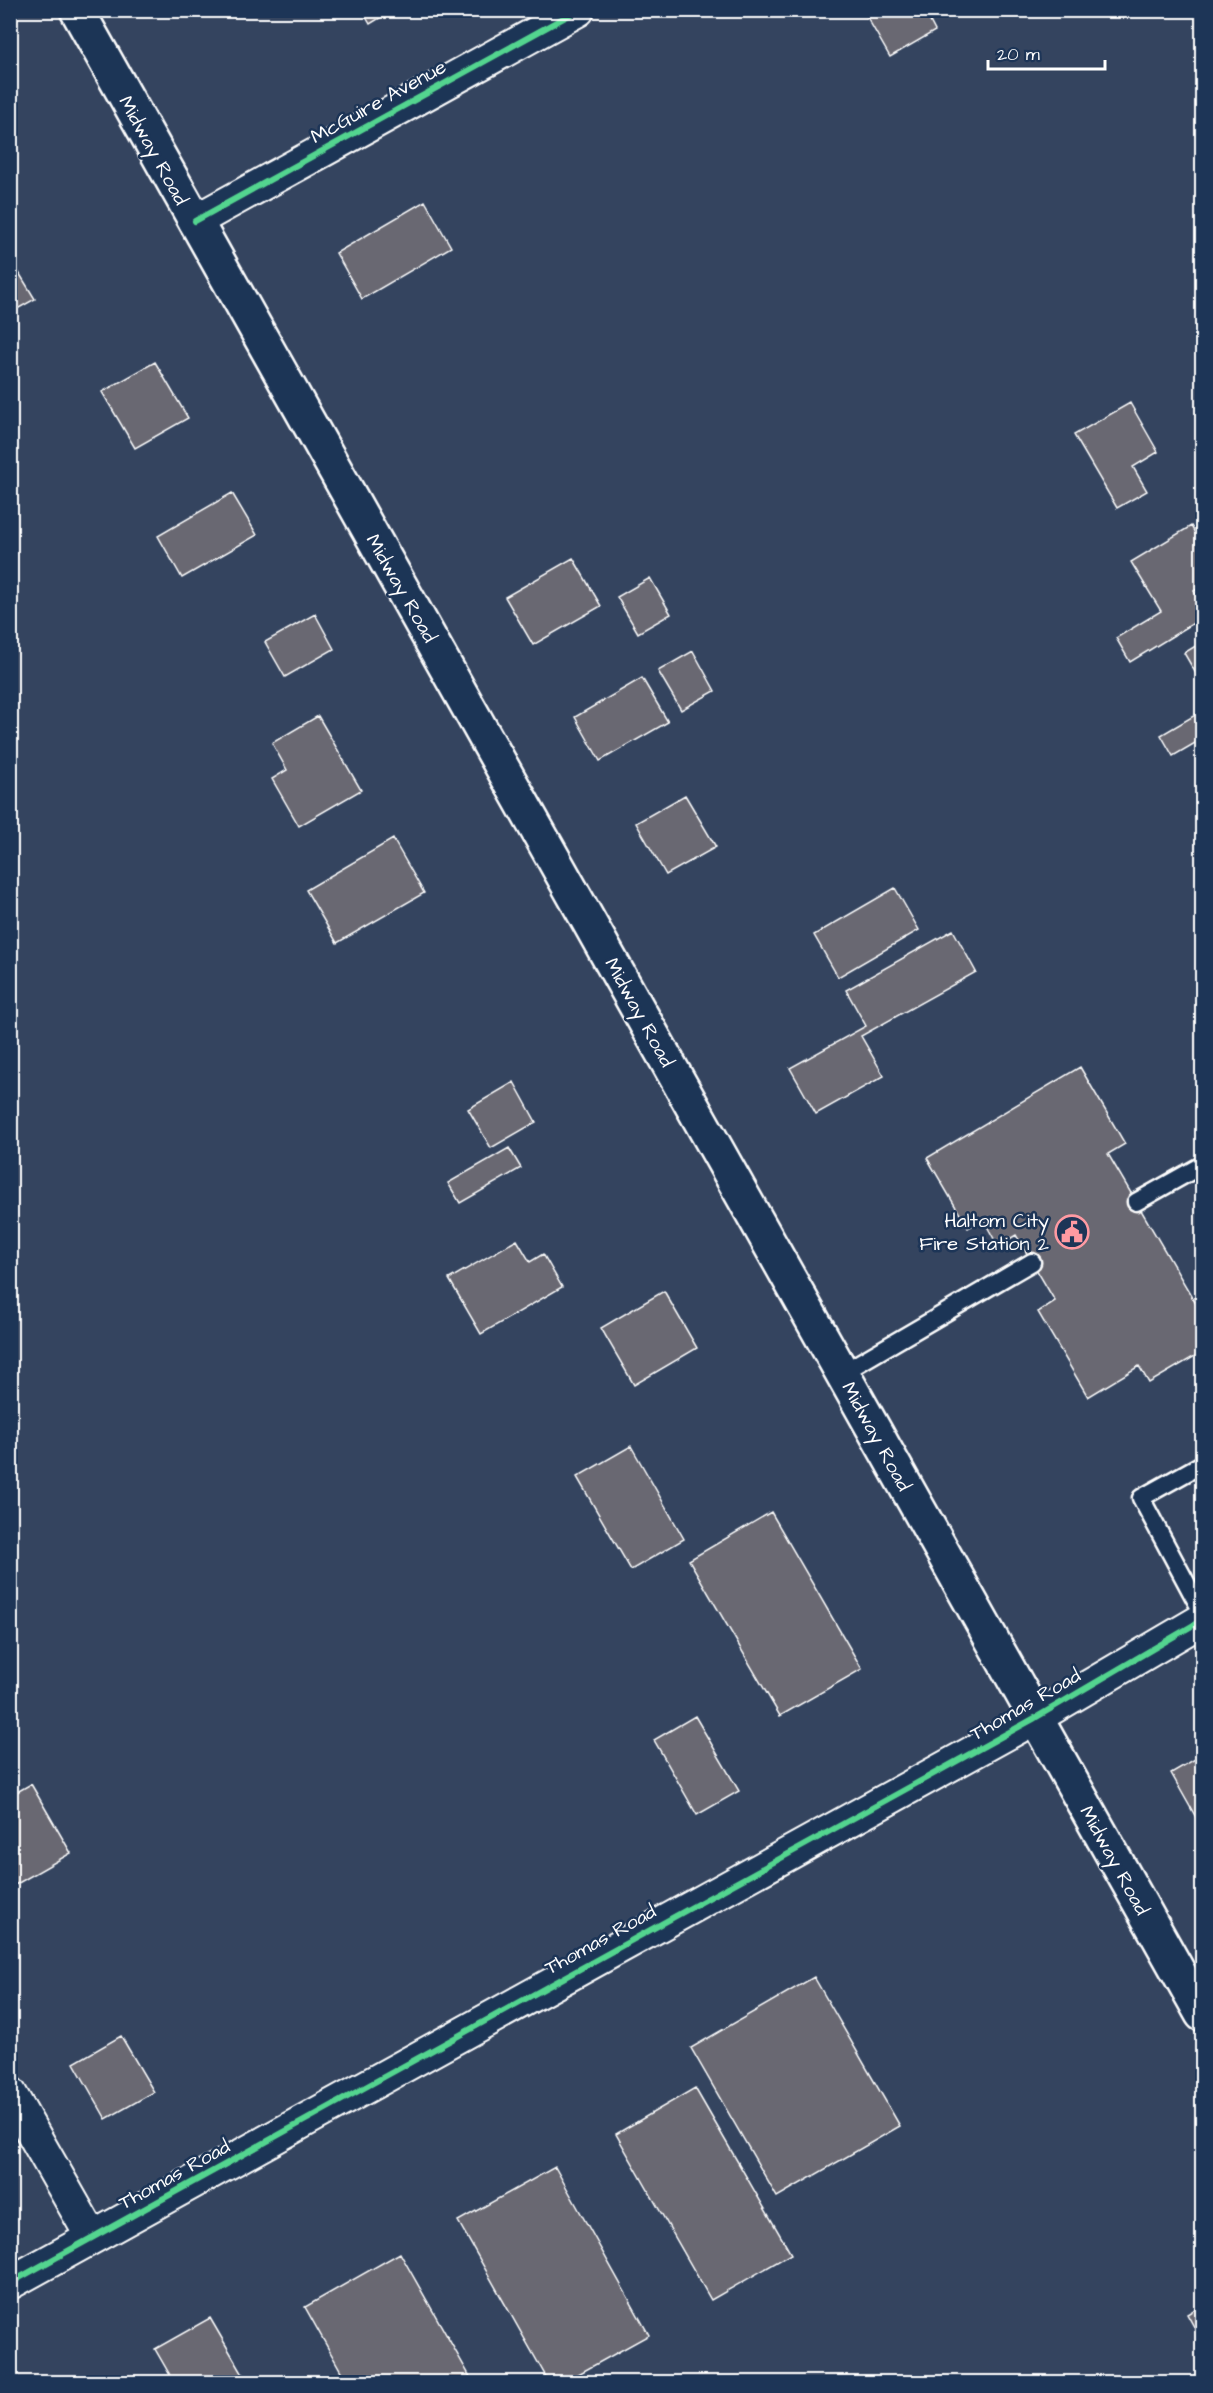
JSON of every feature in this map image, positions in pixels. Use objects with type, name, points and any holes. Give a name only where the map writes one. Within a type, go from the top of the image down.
[{"type":"main road","name":"Midway Road","points":[[77,10],[1203,2014]]},
{"type":"street","name":"McGuire Avenue","points":[[195,221],[578,10]]},
{"type":"street","name":"Thomas Road","points":[[10,2283],[1035,1718],[1203,1620]]},
{"type":"street","points":[[10,2093],[92,2237]]},
{"type":"lane","points":[[1136,1202],[1203,1164]]},
{"type":"lane","points":[[842,1373],[1032,1262]]},
{"type":"lane","points":[[1203,1464],[1141,1498],[1203,1612]]},
{"type":"building","points":[[362,10],[393,10],[370,24]]},
{"type":"building","points":[[863,10],[924,10],[935,31],[890,57]]},
{"type":"building","points":[[425,201],[451,247],[362,299],[336,253]]},
{"type":"building","points":[[10,258],[35,299],[10,313]]},
{"type":"building","points":[[155,362],[188,418],[135,448],[102,392]]},
{"type":"building","points":[[1130,403],[1158,452],[1133,467],[1147,491],[1117,508],[1074,435]]},
{"type":"building","points":[[232,493],[257,535],[182,578],[158,536]]},
{"type":"building","points":[[1191,526],[1202,545],[1202,586],[1194,591],[1202,605],[1202,618],[1130,662],[1116,638],[1161,611],[1131,562]]},
{"type":"building","points":[[573,558],[601,606],[533,645],[505,597]]},
{"type":"building","points":[[650,578],[671,614],[638,633],[617,597]]},
{"type":"building","points":[[315,614],[334,649],[285,677],[265,642]]},
{"type":"building","points":[[1202,642],[1202,684],[1184,653]]},
{"type":"building","points":[[693,651],[715,691],[681,710],[658,671]]},
{"type":"building","points":[[642,678],[668,722],[600,761],[575,717]]},
{"type":"building","points":[[1202,711],[1202,739],[1173,756],[1161,735]]},
{"type":"building","points":[[318,716],[361,790],[299,826],[272,779],[287,770],[272,743]]},
{"type":"building","points":[[685,795],[716,847],[666,875],[636,823]]},
{"type":"building","points":[[393,839],[424,893],[337,943],[306,890]]},
{"type":"building","points":[[895,888],[919,930],[838,977],[814,935]]},
{"type":"building","points":[[953,930],[976,972],[861,1036],[884,1076],[816,1114],[790,1068],[866,1026],[846,990]]},
{"type":"building","name":"Haltom City Fire Station 2","points":[[1080,1067],[1125,1144],[1108,1154],[1202,1314],[1202,1352],[1149,1383],[1139,1366],[1088,1397],[1038,1312],[1055,1301],[1016,1235],[998,1246],[983,1219],[968,1228],[927,1158]]},
{"type":"building","points":[[514,1082],[536,1122],[491,1148],[468,1109]]},
{"type":"building","points":[[509,1148],[521,1168],[460,1203],[448,1183]]},
{"type":"building","points":[[517,1240],[530,1262],[543,1254],[562,1287],[481,1334],[449,1279]]},
{"type":"building","points":[[664,1291],[697,1348],[634,1385],[601,1328]]},
{"type":"building","points":[[631,1446],[684,1539],[631,1570],[577,1477]]},
{"type":"building","points":[[771,1512],[862,1669],[780,1716],[689,1560]]},
{"type":"building","points":[[695,1716],[739,1791],[697,1815],[654,1740]]},
{"type":"building","points":[[1202,1755],[1202,1828],[1171,1773]]},
{"type":"building","points":[[31,1784],[71,1853],[15,1885],[10,1877],[10,1796]]},
{"type":"building","points":[[814,1977],[900,2126],[777,2197],[691,2048]]},
{"type":"building","points":[[121,2036],[154,2092],[106,2119],[74,2063]]},
{"type":"building","points":[[695,2088],[791,2254],[711,2300],[616,2134]]},
{"type":"building","points":[[555,2167],[649,2335],[564,2382],[549,2382],[458,2221]]},
{"type":"building","points":[[400,2253],[473,2382],[347,2382],[305,2307]]},
{"type":"building","points":[[1202,2305],[1202,2341],[1187,2314]]},
{"type":"building","points":[[210,2318],[245,2378],[238,2382],[174,2382],[155,2349]]},
{"type":"cycle path","points":[[195,221],[578,10]]},
{"type":"cycle path","points":[[10,2283],[1035,1718],[1202,1620]]},
{"type":"place","name":"Haltom City Fire Station 2","points":[[1072,1232]]}]
